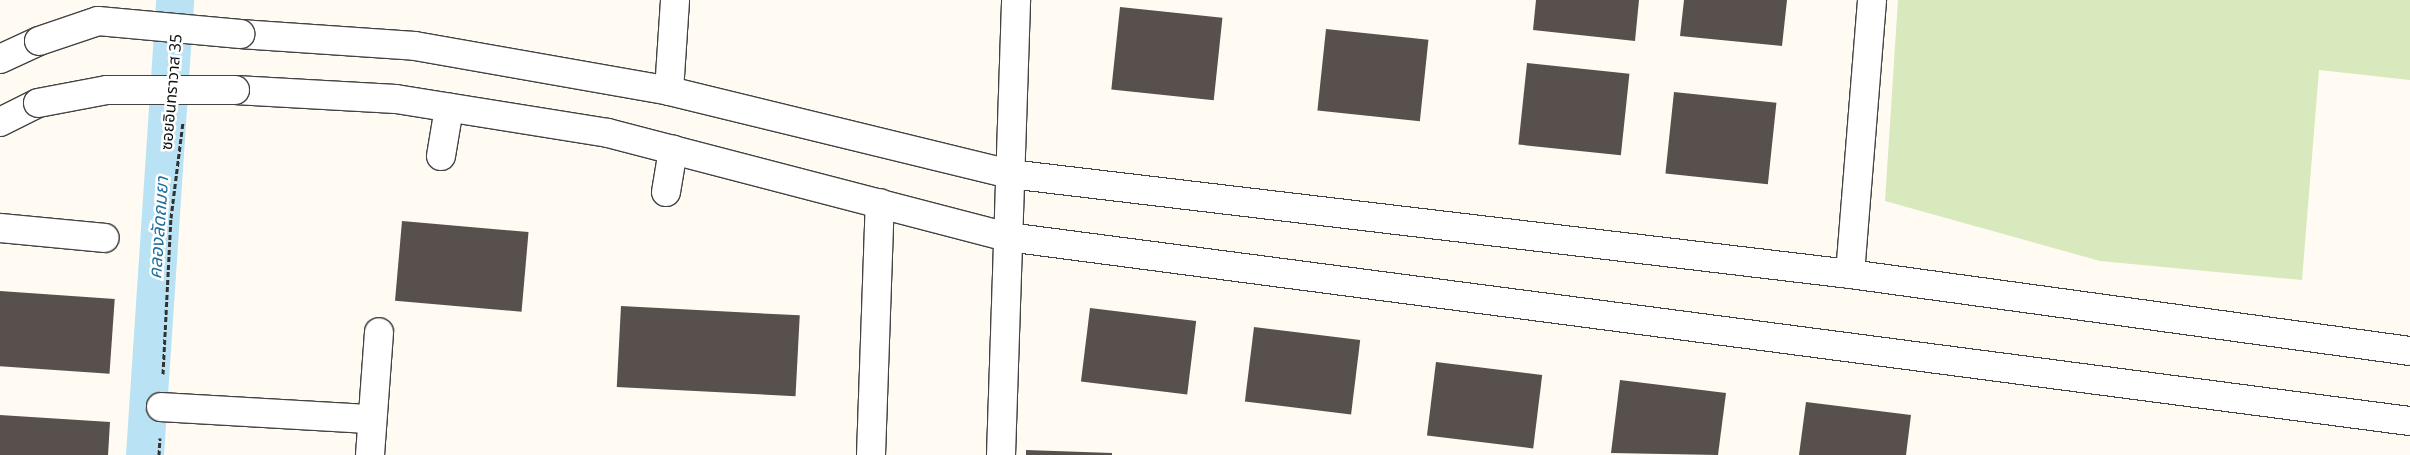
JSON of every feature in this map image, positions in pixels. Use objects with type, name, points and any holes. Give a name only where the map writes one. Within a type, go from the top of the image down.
[{"type":"street","points":[[669,91],[675,0]]},
{"type":"street","points":[[1001,455],[1016,0]]},
{"type":"street","points":[[1850,274],[1872,0]]},
{"type":"street","points":[[0,59],[39,41],[98,21],[240,34],[415,46],[669,91],[1010,174],[1850,274],[2410,351]]},
{"type":"street","points":[[0,122],[38,102],[107,90],[235,90],[396,100],[608,133],[1008,236],[2410,421]]},
{"type":"street","points":[[441,156],[449,108]]},
{"type":"street","points":[[666,192],[673,150]]},
{"type":"street","points":[[871,455],[880,203]]},
{"type":"street","points":[[2,226],[105,238]]},
{"type":"street","points":[[370,455],[379,332]]},
{"type":"street","points":[[161,407],[372,419]]},
{"type":"path","name":"ซอยอินทราวาส 35","points":[[159,455],[171,218],[183,112]]},
{"type":"green space","points":[[1898,0],[2410,0],[2410,80],[2319,70],[2302,280],[2100,261],[1885,201]]},
{"type":"building","points":[[1536,0],[1639,0],[1635,41],[1533,30]]},
{"type":"building","points":[[1684,0],[1787,0],[1782,46],[1680,36]]},
{"type":"building","points":[[1120,7],[1222,18],[1214,100],[1111,90]]},
{"type":"building","points":[[1326,29],[1428,40],[1420,121],[1317,111]]},
{"type":"building","points":[[1527,63],[1629,74],[1621,155],[1518,145]]},
{"type":"building","points":[[1674,92],[1776,103],[1768,184],[1665,174]]},
{"type":"building","points":[[402,221],[529,232],[522,312],[395,301]]},
{"type":"building","points":[[0,291],[115,299],[109,374],[0,366]]},
{"type":"building","points":[[621,306],[800,315],[796,396],[617,387]]},
{"type":"building","points":[[1090,308],[1196,321],[1187,394],[1081,381]]},
{"type":"building","points":[[1254,327],[1360,340],[1351,414],[1245,401]]},
{"type":"building","points":[[1436,362],[1542,375],[1533,448],[1427,435]]},
{"type":"building","points":[[1620,380],[1726,393],[1718,455],[1611,453]]},
{"type":"building","points":[[1806,402],[1911,415],[1906,455],[1799,455]]},
{"type":"building","points":[[0,415],[110,422],[108,455],[0,455]]},
{"type":"building","points":[[1026,450],[1112,453],[1112,455],[1026,455]]},
{"type":"waterway","name":"คลองลัดถมยา","points":[[145,455],[175,0]]}]
